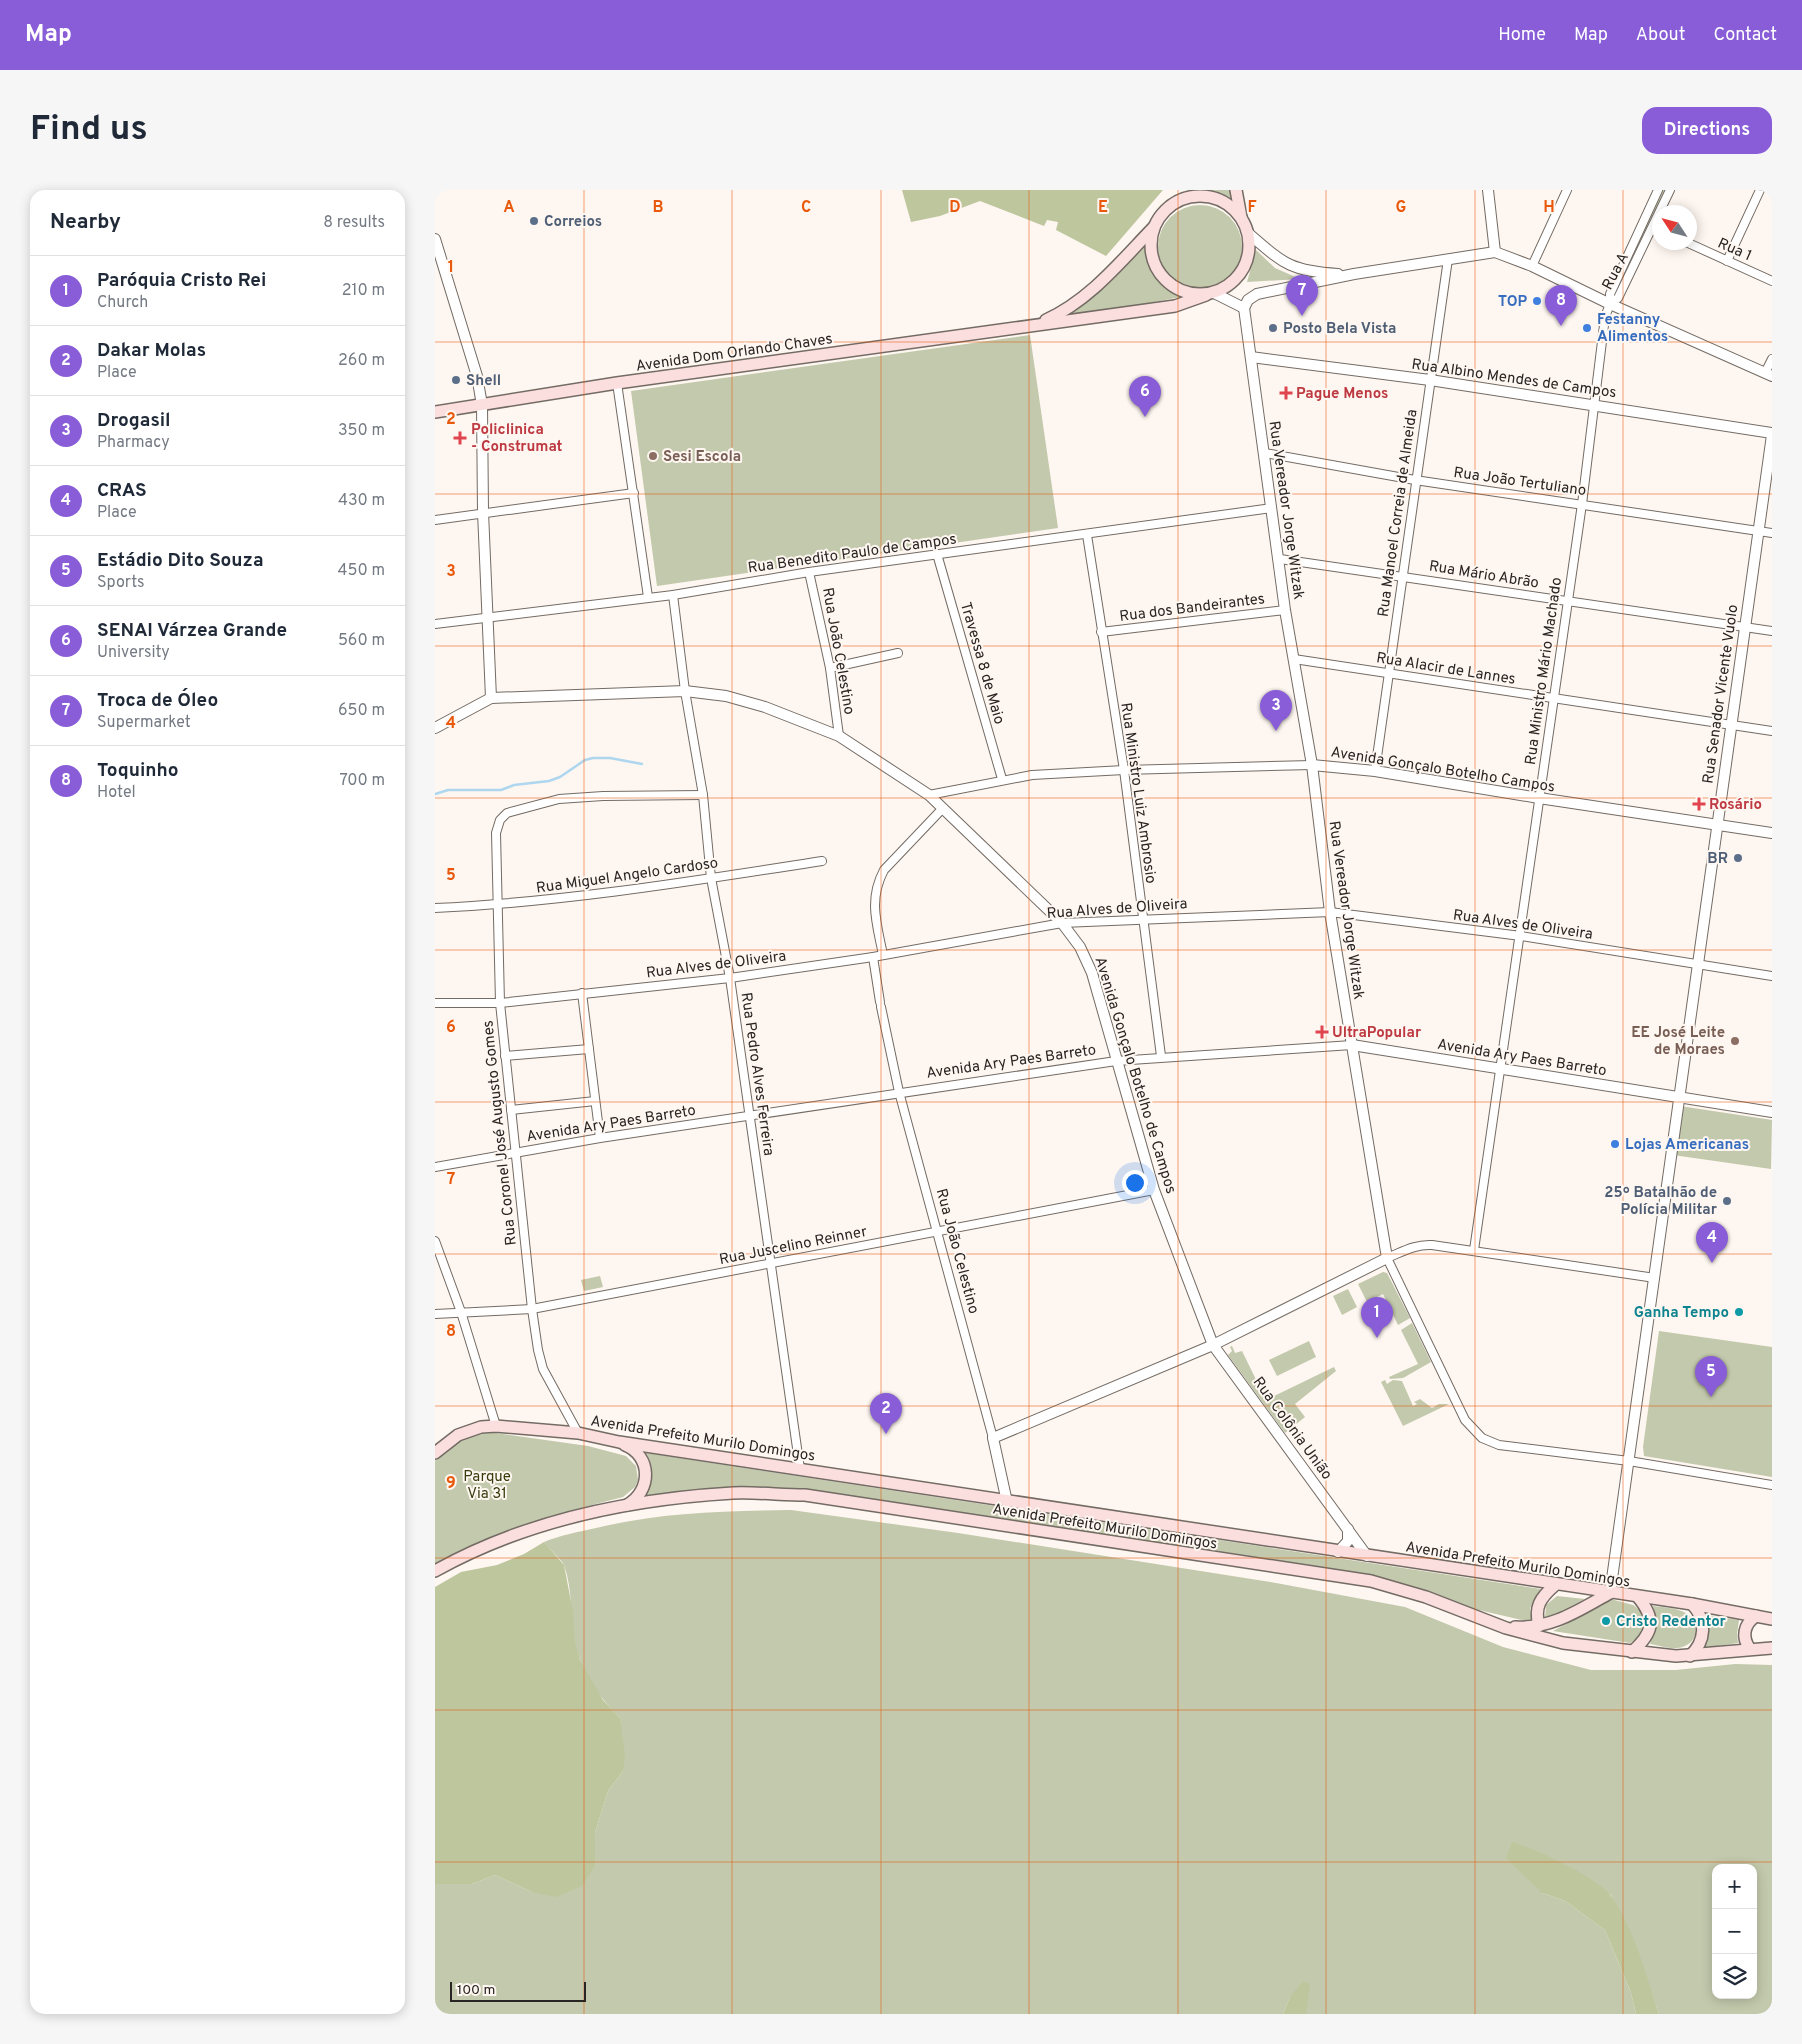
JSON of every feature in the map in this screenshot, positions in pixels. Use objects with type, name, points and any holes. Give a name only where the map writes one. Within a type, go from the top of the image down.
[{"type":"main road","points":[[1186,190],[1156,224],[1152,240],[1153,255],[1158,270],[1168,282],[1181,290],[1210,294],[1227,286],[1243,268],[1248,256],[1248,233],[1242,219],[1236,190]]},
{"type":"main road","points":[[1177,202],[1191,197],[1212,198],[1232,208],[1242,219]]},
{"type":"main road","name":"Avenida Dom Orlando Chaves","points":[[1036,325],[1073,306],[1106,277],[1156,224]]},
{"type":"main road","name":"Avenida Dom Orlando Chaves","points":[[435,412],[617,383],[1175,306],[1210,294]]},
{"type":"main road","name":"Avenida Prefeito Murilo Domingos","points":[[435,1453],[458,1435],[481,1427],[497,1426],[578,1433],[619,1442],[1555,1585],[1692,1604],[1772,1619]]},
{"type":"main road","points":[[619,1442],[637,1453],[643,1461],[646,1473],[642,1491],[636,1499],[623,1506]]},
{"type":"main road","name":"Avenida Prefeito Murilo Domingos","points":[[435,1571],[493,1542],[530,1528],[623,1506],[735,1493],[805,1495],[1371,1581],[1426,1597],[1499,1626],[1563,1643],[1633,1652],[1689,1656],[1772,1648]]},
{"type":"main road","points":[[1539,1626],[1536,1608],[1540,1600],[1555,1585]]},
{"type":"main road","points":[[1499,1626],[1539,1626],[1560,1620],[1610,1593]]},
{"type":"main road","points":[[1633,1652],[1644,1642],[1650,1629],[1651,1617],[1638,1597]]},
{"type":"main road","points":[[1689,1656],[1699,1643],[1703,1630],[1700,1616],[1692,1604]]},
{"type":"main road","points":[[1750,1649],[1745,1641],[1745,1629],[1749,1621],[1755,1616]]},
{"type":"street","points":[[1488,190],[1495,252]]},
{"type":"street","points":[[1532,266],[1567,190]]},
{"type":"street","name":"Rua A","points":[[1610,304],[1610,294],[1658,190]]},
{"type":"street","name":"Rua A","points":[[1664,205],[1670,190]]},
{"type":"street","points":[[1727,261],[1760,190]]},
{"type":"street","points":[[1248,233],[1283,262],[1297,269],[1308,272],[1354,274]]},
{"type":"street","name":"Rua A","points":[[1610,304],[1618,298],[1652,235]]},
{"type":"street","points":[[435,239],[477,376],[482,405],[483,512],[491,698]]},
{"type":"street","name":"Rua 1","points":[[1697,247],[1772,281]]},
{"type":"street","points":[[1210,294],[1244,308],[1248,300],[1257,294],[1354,274],[1495,252],[1532,266],[1610,304],[1769,375],[1772,359]]},
{"type":"street","name":"Rua Manoel Correia de Almeida","points":[[1375,771],[1448,259]]},
{"type":"street","name":"Rua Ministro Mário Machado","points":[[1474,1250],[1502,1069],[1582,504],[1605,317],[1610,304]]},
{"type":"street","name":"Rua Vereador Jorge Witzak","points":[[1244,308],[1280,559],[1285,610],[1312,765],[1330,912],[1387,1258],[1465,1420],[1482,1438],[1499,1445],[1629,1462],[1772,1484]]},
{"type":"street","name":"Rua Albino Mendes de Campos","points":[[1251,357],[1430,380],[1594,404],[1772,434]]},
{"type":"street","points":[[617,383],[647,597]]},
{"type":"street","name":"Rua Senador Vicente Vuolo","points":[[1610,1593],[1772,434]]},
{"type":"street","name":"Rua João Tertuliano","points":[[1265,454],[1415,480],[1772,532]]},
{"type":"street","points":[[435,520],[633,493]]},
{"type":"street","name":"Rua Benedito Paulo de Campos","points":[[435,624],[673,595],[809,572],[1272,508]]},
{"type":"street","name":"Rua Ministro Luiz Ambrosio","points":[[1087,534],[1124,770],[1161,1056]]},
{"type":"street","name":"Travessa 8 de Maio","points":[[937,554],[1002,779]]},
{"type":"street","name":"Rua Mário Abrão","points":[[1280,559],[1772,631]]},
{"type":"street","name":"Rua João Celestino","points":[[809,572],[830,668],[839,736]]},
{"type":"street","name":"Rua Pedro Alves Ferreira","points":[[673,595],[685,692],[703,795],[711,878],[731,978],[773,1264],[800,1469]]},
{"type":"street","name":"Rua dos Bandeirantes","points":[[1101,632],[1285,610]]},
{"type":"street","points":[[830,668],[898,653]]},
{"type":"street","name":"Rua Alacir de Lannes","points":[[1294,659],[1772,731]]},
{"type":"street","name":"Avenida Gonçalo Botelho de Campos","points":[[435,728],[491,698],[685,692],[726,696],[765,707],[839,736],[929,794],[1062,923],[1080,946],[1092,973],[1154,1190],[1213,1345]]},
{"type":"street","name":"Avenida Gonçalo Botelho Campos","points":[[929,794],[1002,779],[1032,775],[1124,770],[1312,765],[1375,771],[1772,833]]},
{"type":"street","name":"Rua Coronel José Augusto Gomes","points":[[578,1433],[543,1369],[537,1350],[500,1002],[496,906],[496,833],[500,820],[507,813],[559,799],[603,796],[703,795]]},
{"type":"street","points":[[883,955],[874,909],[874,896],[879,880],[884,870],[943,808]]},
{"type":"street","name":"Rua Miguel Angelo Cardoso","points":[[435,906],[496,906],[620,892],[822,860]]},
{"type":"street","name":"Rua Alves de Oliveira","points":[[435,1003],[500,1002],[731,978],[873,957],[1062,923],[1143,918],[1330,912],[1521,936],[1772,976]]},
{"type":"street","name":"Rua João Celestino","points":[[873,957],[880,1005],[899,1092],[993,1438],[1007,1502]]},
{"type":"street","points":[[582,993],[600,1138]]},
{"type":"street","name":"Avenida Ary Paes Barreto","points":[[435,1167],[600,1138],[1116,1061],[1161,1056],[1352,1045],[1772,1112]]},
{"type":"street","points":[[505,1056],[589,1049]]},
{"type":"street","points":[[511,1110],[595,1101]]},
{"type":"street","name":"Rua Juscelino Reinner","points":[[435,1314],[532,1309],[1154,1190]]},
{"type":"street","points":[[435,1241],[461,1312],[497,1426]]},
{"type":"street","points":[[993,1438],[1213,1345],[1387,1258],[1422,1244],[1474,1250],[1655,1278]]},
{"type":"street","name":"Rua Colônia União","points":[[1213,1345],[1367,1556]]},
{"type":"street","points":[[1338,1552],[1348,1541],[1348,1529]]},
{"type":"green space","points":[[902,190],[1163,190],[1106,256],[1056,230],[1058,222],[1047,220],[1044,226],[980,201],[940,216],[911,222]]},
{"type":"green space","points":[[1191,190],[1231,190],[1233,206],[1214,195],[1188,194]]},
{"type":"green space","points":[[1662,190],[1667,190],[1660,205],[1655,205]]},
{"type":"green space","points":[[1200,205],[1216,208],[1230,217],[1239,231],[1242,247],[1239,263],[1230,277],[1216,286],[1200,289],[1184,286],[1170,277],[1161,263],[1158,247],[1161,231],[1170,217],[1184,208]]},
{"type":"green space","points":[[1652,211],[1652,221],[1615,298],[1612,296]]},
{"type":"green space","points":[[1147,241],[1147,251],[1151,267],[1159,281],[1181,297],[1063,319],[1076,311]]},
{"type":"green space","points":[[1256,250],[1275,268],[1300,279],[1247,282]]},
{"type":"green space","points":[[1030,335],[1058,528],[657,586],[631,391]]},
{"type":"green space","points":[[1680,1106],[1772,1120],[1771,1169],[1673,1155]]},
{"type":"green space","points":[[1383,1272],[1387,1273],[1410,1318],[1398,1325],[1383,1294],[1367,1302],[1358,1284]]},
{"type":"green space","points":[[600,1276],[603,1287],[584,1291],[581,1280]]},
{"type":"green space","points":[[1348,1289],[1357,1307],[1342,1315],[1333,1296]]},
{"type":"green space","points":[[1412,1323],[1431,1362],[1403,1378],[1390,1379],[1389,1377],[1418,1364],[1401,1330]]},
{"type":"green space","points":[[1659,1331],[1772,1347],[1772,1477],[1644,1456],[1643,1447]]},
{"type":"green space","points":[[1309,1341],[1316,1357],[1277,1376],[1269,1360]]},
{"type":"green space","points":[[1232,1346],[1235,1353],[1242,1351],[1266,1400],[1334,1367],[1336,1371],[1295,1404],[1305,1417],[1285,1433],[1228,1355],[1232,1351],[1230,1347]]},
{"type":"green space","points":[[1385,1380],[1387,1384],[1393,1380],[1402,1381],[1413,1406],[1417,1404],[1414,1402],[1420,1399],[1432,1408],[1439,1404],[1449,1404],[1403,1426],[1381,1382]]},
{"type":"green space","name":"Parque Via 31","points":[[487,1433],[588,1446],[626,1456],[636,1466],[638,1480],[635,1487],[623,1497],[574,1510],[503,1533],[435,1565],[435,1461],[441,1454],[462,1440]]},
{"type":"green space","points":[[646,1453],[1541,1589],[1530,1608],[1532,1622],[1466,1607],[1424,1590],[1373,1576],[730,1488],[644,1497],[650,1486],[652,1475],[651,1464]]},
{"type":"green space","points":[[791,1510],[958,1533],[1276,1583],[1405,1607],[1503,1647],[1591,1670],[1676,1670],[1735,1664],[1772,1665],[1772,2014],[1659,2014],[1633,1941],[1611,1895],[1564,1865],[1542,1893],[1565,1901],[1605,1930],[1631,1993],[1636,2014],[1306,2014],[1306,2010],[1290,1997],[1283,2014],[435,2014],[435,1884],[472,1884],[495,1875],[532,1892],[595,1866],[595,1833],[608,1791],[623,1771],[620,1718],[598,1693],[586,1674],[573,1633],[567,1574],[564,1565],[544,1542],[576,1532],[621,1523],[693,1513]]},
{"type":"green space","points":[[544,1542],[564,1565],[573,1612],[575,1641],[580,1660],[603,1700],[620,1718],[625,1754],[623,1771],[608,1791],[595,1833],[595,1866],[582,1886],[556,1897],[532,1892],[495,1875],[472,1884],[435,1884],[435,1587],[461,1572],[497,1565],[524,1554]]},
{"type":"green space","points":[[1557,1596],[1585,1599],[1545,1621],[1546,1605]]},
{"type":"green space","points":[[1607,1598],[1633,1605],[1642,1612],[1644,1621],[1641,1634],[1634,1641],[1630,1643],[1553,1631],[1592,1610]]},
{"type":"green space","points":[[1653,1606],[1677,1610],[1690,1616],[1694,1622],[1695,1633],[1690,1643],[1677,1648],[1650,1644],[1657,1622]]},
{"type":"green space","points":[[1707,1615],[1739,1620],[1738,1643],[1703,1648],[1709,1632]]},
{"type":"green space","points":[[1512,1842],[1535,1850],[1580,1873],[1605,1889],[1612,1897],[1634,1939],[1659,2014],[1636,2014],[1631,1993],[1605,1930],[1565,1901],[1542,1893],[1506,1858]]},
{"type":"green space","points":[[1303,1981],[1310,1984],[1306,2014],[1283,2014],[1290,1997]]},
{"type":"waterway","points":[[435,794],[448,790],[501,790],[514,785],[549,781],[560,777],[585,760],[593,758],[610,758],[642,764]]},
{"type":"place","name":"Correios","points":[[534,221]]},
{"type":"place","name":"TOP","points":[[1537,301]]},
{"type":"place","name":"Troca de Óleo","points":[[1302,316]]},
{"type":"place","name":"Toquinho","points":[[1561,326]]},
{"type":"place","name":"Posto Bela Vista","points":[[1273,328]]},
{"type":"place","name":"Festanny Alimentos","points":[[1587,328]]},
{"type":"place","name":"Shell","points":[[456,380]]},
{"type":"place","name":"Pague Menos","points":[[1286,393]]},
{"type":"place","name":"SENAI Várzea Grande","points":[[1145,417]]},
{"type":"place","name":"Policlinica - Construmat","points":[[460,438]]},
{"type":"place","name":"Sesi Escola","points":[[653,456]]},
{"type":"place","name":"Drogasil","points":[[1276,731]]},
{"type":"place","name":"Rosário","points":[[1699,804]]},
{"type":"place","name":"BR","points":[[1738,858]]},
{"type":"place","name":"UltraPopular","points":[[1322,1032]]},
{"type":"place","name":"EE José Leite de Moraes","points":[[1735,1041]]},
{"type":"place","name":"Lojas Americanas","points":[[1615,1144]]},
{"type":"place","name":"25º Batalhão de Polícia Militar","points":[[1727,1201]]},
{"type":"place","name":"CRAS","points":[[1712,1263]]},
{"type":"place","name":"Ganha Tempo","points":[[1739,1312]]},
{"type":"place","name":"Paróquia Cristo Rei","points":[[1377,1338]]},
{"type":"place","name":"Estádio Dito Souza","points":[[1711,1397]]},
{"type":"place","name":"Dakar Molas","points":[[886,1434]]},
{"type":"place","name":"Cristo Redentor","points":[[1606,1621]]}]
